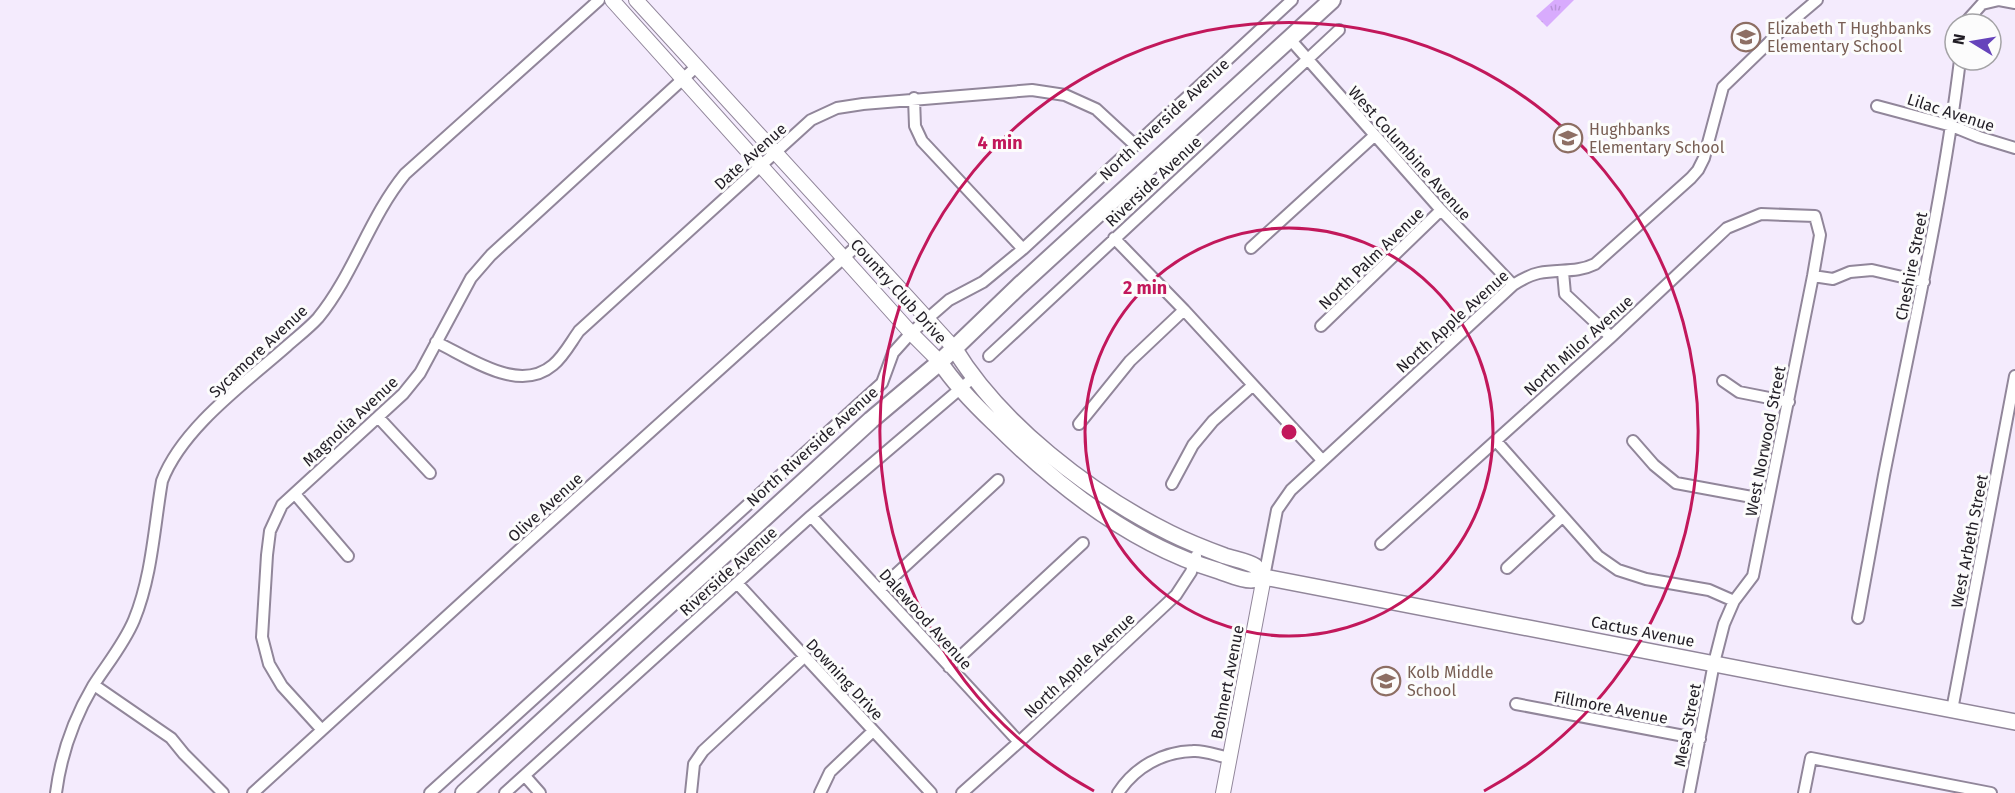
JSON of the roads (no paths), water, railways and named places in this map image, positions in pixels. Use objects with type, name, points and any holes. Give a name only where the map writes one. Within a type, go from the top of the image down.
[{"type":"main road","name":"North Riverside Avenue","points":[[464,793],[871,420],[940,362],[1018,286],[1332,0]]},
{"type":"main road","name":"Country Club Drive","points":[[940,362],[960,389],[1031,459],[1088,504],[1156,546],[1194,564],[1251,580],[1264,576],[1254,566],[1199,547],[1152,524],[1113,501],[1083,479],[1015,422],[978,381],[954,348]]},
{"type":"main road","name":"Cactus Avenue","points":[[1264,576],[2015,722]]},
{"type":"street","name":"Sycamore Avenue","points":[[56,793],[60,766],[74,721],[94,685],[119,650],[134,621],[144,594],[162,481],[168,465],[211,414],[316,320],[340,288],[389,194],[405,174],[599,0]]},
{"type":"street","name":"Country Club Drive","points":[[612,0],[760,167],[940,362]]},
{"type":"street","name":"Country Club Drive","points":[[636,0],[954,348]]},
{"type":"street","name":"North Riverside Avenue","points":[[430,793],[882,383],[893,353],[911,333],[949,300],[983,282],[1023,249],[1292,0]]},
{"type":"street","name":"North Apple Avenue","points":[[1264,576],[1277,510],[1291,490],[1513,285],[1538,273],[1578,271],[1595,264],[1691,178],[1704,158],[1723,87],[1785,27],[1817,0]]},
{"type":"street","points":[[1975,12],[1982,4],[1999,0],[2015,3]]},
{"type":"street","name":"Riverside Avenue","points":[[989,356],[1339,30]]},
{"type":"street","name":"West Columbine Avenue","points":[[1288,38],[1441,210],[1513,285]]},
{"type":"street","name":"Magnolia Avenue","points":[[322,730],[282,686],[269,664],[262,637],[270,531],[282,505],[403,394],[420,373],[471,278],[491,255],[696,67]]},
{"type":"street","name":"Cheshire Street","points":[[1858,618],[1884,476],[1924,282],[1952,126],[1959,72]]},
{"type":"street","name":"Date Avenue","points":[[436,342],[507,376],[531,377],[553,366],[579,331],[811,120],[837,108],[914,98],[1032,90],[1065,95],[1096,109],[1135,145]]},
{"type":"street","points":[[914,98],[915,126],[922,141],[1023,249]]},
{"type":"street","name":"Lilac Avenue","points":[[1877,106],[1952,126],[2015,148]]},
{"type":"street","points":[[1251,248],[1374,136]]},
{"type":"street","name":"North Palm Avenue","points":[[1321,326],[1441,210]]},
{"type":"street","name":"North Milor Avenue","points":[[1381,544],[1611,337],[1727,228],[1761,214],[1815,216]]},
{"type":"street","name":"West Norwood Street","points":[[1714,663],[1724,624],[1734,601],[1753,576],[1813,276],[1820,235],[1815,216]]},
{"type":"street","points":[[1114,238],[1184,310],[1322,460]]},
{"type":"street","name":"Olive Avenue","points":[[253,793],[536,534],[858,245]]},
{"type":"street","points":[[1813,276],[1833,279],[1850,272],[1872,270],[1924,282]]},
{"type":"street","points":[[1563,272],[1565,294],[1611,337]]},
{"type":"street","points":[[1080,424],[1130,361],[1184,310]]},
{"type":"street","name":"West Arbeth Street","points":[[1952,710],[2015,376]]},
{"type":"street","name":"Riverside Avenue","points":[[505,793],[812,516],[960,389],[978,381]]},
{"type":"street","points":[[1723,381],[1739,392],[1788,402]]},
{"type":"street","points":[[1172,484],[1193,445],[1213,421],[1252,386]]},
{"type":"street","points":[[378,417],[430,473]]},
{"type":"street","points":[[1496,441],[1598,556],[1618,570],[1646,579],[1709,590],[1734,601]]},
{"type":"street","points":[[1633,441],[1654,465],[1676,483],[1768,500]]},
{"type":"street","points":[[879,590],[998,480]]},
{"type":"street","points":[[294,494],[348,556]]},
{"type":"street","name":"Dalewood Avenue","points":[[812,516],[1019,742]]},
{"type":"street","points":[[1507,568],[1562,516]]},
{"type":"street","points":[[949,667],[1083,543]]},
{"type":"street","name":"North Apple Avenue","points":[[962,793],[1176,595],[1191,572],[1199,547]]},
{"type":"street","name":"Bohnert Avenue","points":[[1223,793],[1264,576]]},
{"type":"street","name":"Downing Drive","points":[[737,583],[931,793]]},
{"type":"street","points":[[691,793],[694,764],[703,751],[804,657]]},
{"type":"street","name":"Mesa Street","points":[[1689,793],[1714,663]]},
{"type":"street","points":[[94,685],[171,738],[223,793]]},
{"type":"street","name":"Fillmore Avenue","points":[[1516,704],[1700,739]]},
{"type":"street","points":[[820,793],[830,772],[873,731]]},
{"type":"street","points":[[1118,793],[1145,764],[1170,755],[1194,750],[1230,758]]},
{"type":"street","points":[[1804,793],[1811,758],[1991,793]]},
{"type":"street","points":[[525,776],[540,793]]},
{"type":"street","points":[[1922,793],[1925,780]]},
{"type":"place","name":"Elizabeth T Hughbanks Elementary School","points":[[1746,37]]},
{"type":"place","name":"Hughbanks Elementary School","points":[[1568,138]]},
{"type":"place","name":"Kolb Middle School","points":[[1386,681]]}]
